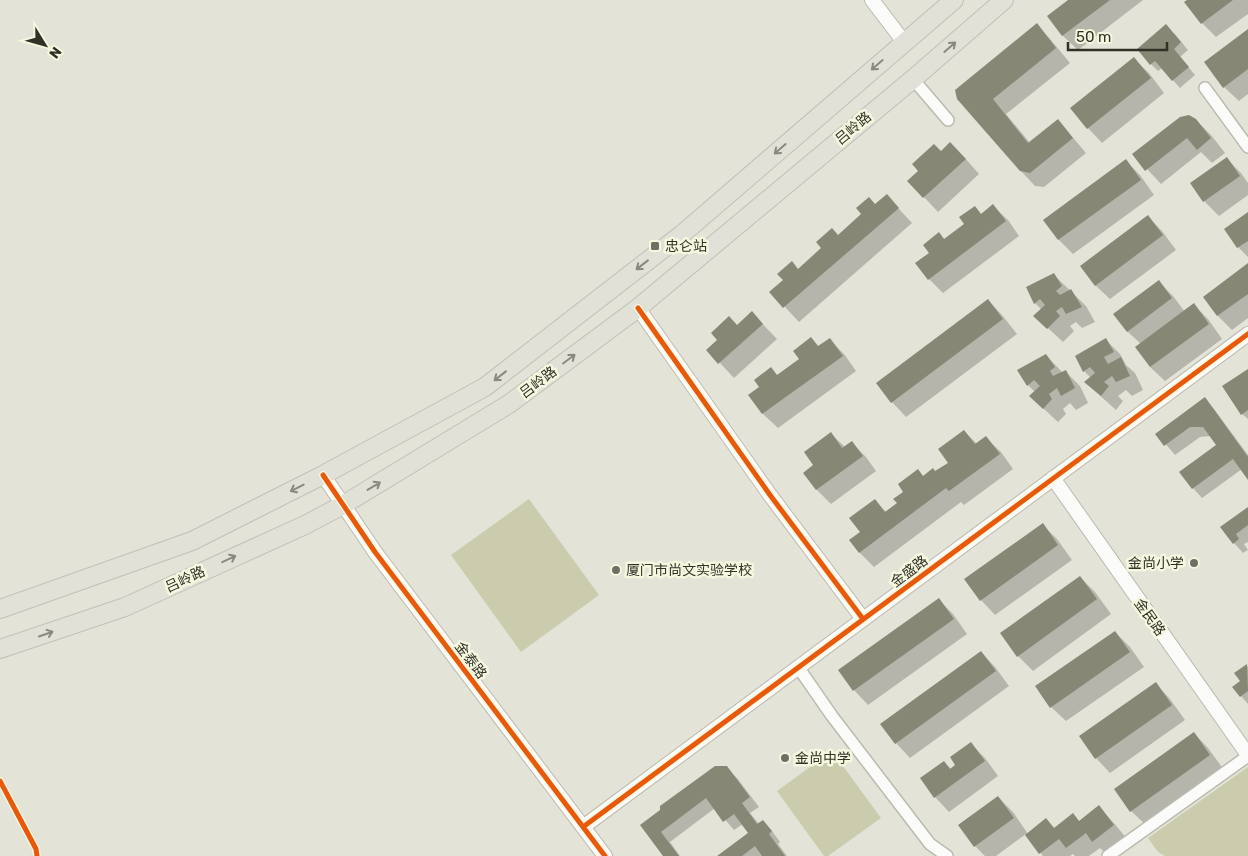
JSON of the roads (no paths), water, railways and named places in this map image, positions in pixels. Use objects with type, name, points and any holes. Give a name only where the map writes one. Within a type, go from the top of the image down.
[{"type":"main road","name":"吕岭路","points":[[0,609],[192,541],[323,475],[485,387],[681,235],[954,0]]},
{"type":"main road","name":"吕岭路","points":[[0,649],[125,607],[305,524],[343,505],[509,404],[638,308],[913,79],[1004,0]]},
{"type":"street","points":[[872,0],[904,42]]},
{"type":"street","points":[[913,79],[948,120]]},
{"type":"street","points":[[1205,88],[1248,147]]},
{"type":"street","points":[[638,308],[770,494],[863,619]]},
{"type":"street","name":"金盛路","points":[[583,827],[1248,334]]},
{"type":"street","name":"金泰路","points":[[323,475],[375,552],[605,856]]},
{"type":"street","name":"金民路","points":[[1053,478],[1248,756],[1108,856]]},
{"type":"street","points":[[798,667],[832,716],[930,844],[947,856]]},
{"type":"place","name":"忠仑站","points":[[655,246]]},
{"type":"place","name":"金尚小学","points":[[1194,563]]},
{"type":"place","name":"厦门市尚文实验学校","points":[[616,570]]},
{"type":"place","name":"金尚中学","points":[[785,758]]}]
